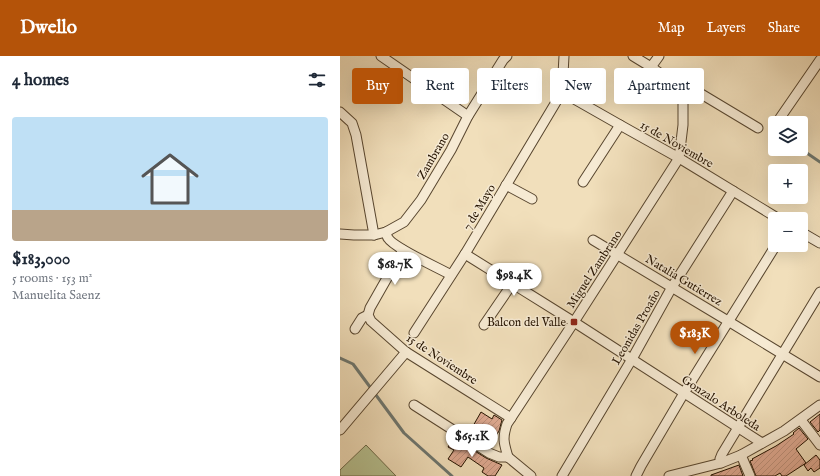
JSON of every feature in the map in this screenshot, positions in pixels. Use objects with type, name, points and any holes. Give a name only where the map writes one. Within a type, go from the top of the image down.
[{"type":"street","points":[[381,56],[468,116]]},
{"type":"street","points":[[563,68],[564,56]]},
{"type":"street","points":[[633,56],[651,67],[658,56]]},
{"type":"street","name":"Zambrano","points":[[340,234],[374,235],[386,232],[404,222],[421,200],[451,150],[468,116],[502,57]]},
{"type":"street","points":[[781,116],[820,60]]},
{"type":"street","points":[[704,96],[758,128]]},
{"type":"street","name":"7 de Mayo","points":[[414,333],[465,254],[555,104]]},
{"type":"street","name":"15 de Noviembre","points":[[583,104],[679,158],[768,212]]},
{"type":"street","name":"Miguel Zambrano","points":[[508,457],[504,445],[503,435],[506,424],[574,322],[679,158],[683,125],[683,104]]},
{"type":"street","points":[[340,112],[352,123],[356,135],[374,235]]},
{"type":"street","points":[[583,182],[620,125]]},
{"type":"street","points":[[506,185],[532,199]]},
{"type":"street","name":"Leonidas Proaño","points":[[562,476],[632,359],[672,287],[733,191]]},
{"type":"street","points":[[386,232],[387,238],[403,250],[451,275]]},
{"type":"street","points":[[808,236],[820,243]]},
{"type":"street","name":"Natalia Gutierrez","points":[[593,240],[820,377]]},
{"type":"street","points":[[355,329],[362,318],[368,315],[370,308],[403,250]]},
{"type":"street","points":[[636,476],[684,393],[772,252]]},
{"type":"street","name":"Gonzalo Arboleda","points":[[465,254],[762,443]]},
{"type":"street","points":[[484,325],[512,284]]},
{"type":"street","points":[[721,463],[720,459],[722,454],[820,292]]},
{"type":"street","name":"15 de Noviembre","points":[[368,315],[371,321],[406,352],[511,418]]},
{"type":"street","points":[[340,430],[406,352]]},
{"type":"street","points":[[414,404],[489,453],[498,457],[508,457],[531,476]]},
{"type":"street","points":[[669,476],[721,463],[741,455],[784,431],[820,405]]},
{"type":"street","points":[[800,420],[820,445]]},
{"type":"street","points":[[741,455],[750,476]]},
{"type":"green space","points":[[366,445],[396,476],[340,476],[340,470]]},
{"type":"building","points":[[481,412],[492,419],[494,415],[502,420],[499,431],[490,446],[469,433]]},
{"type":"building","points":[[820,414],[820,430],[818,432],[810,422]]},
{"type":"building","points":[[799,428],[808,439],[796,449],[806,463],[786,476],[782,476],[780,473],[775,476],[756,476],[750,461],[794,434],[793,433]]},
{"type":"building","points":[[454,438],[486,458],[502,465],[495,476],[488,476],[482,472],[484,468],[468,457],[461,467],[448,459],[454,450],[448,447]]},
{"type":"building","points":[[816,455],[820,460],[820,468],[814,472],[811,468],[808,471],[804,465]]},
{"type":"building","points":[[739,465],[743,476],[711,476],[711,475]]},
{"type":"waterway","points":[[808,154],[820,162]]},
{"type":"waterway","points":[[340,358],[353,364],[404,433],[452,476]]},
{"type":"place","name":"Balcon del Valle","points":[[574,322]]}]
